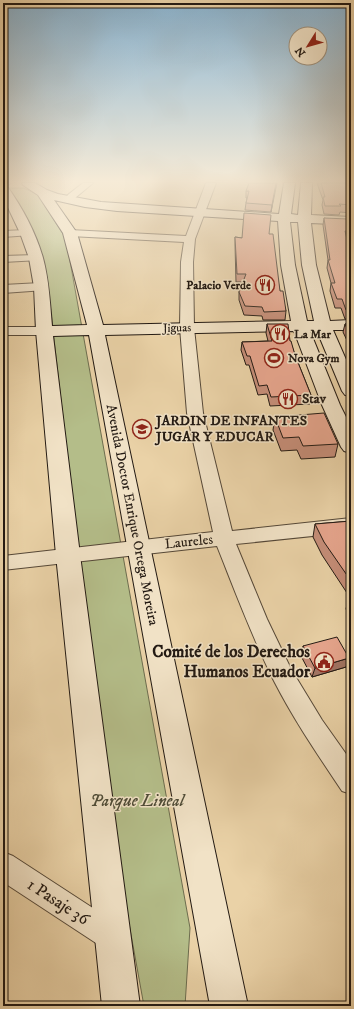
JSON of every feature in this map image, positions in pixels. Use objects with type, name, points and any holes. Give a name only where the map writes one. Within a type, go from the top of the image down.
[{"type":"main road","name":"Avenida Doctor Enrique Ortega Moreira","points":[[30,230],[28,233],[36,258],[41,287],[44,330],[68,555],[121,1006]]},
{"type":"main road","name":"Avenida Doctor Enrique Ortega Moreira","points":[[68,230],[70,233],[96,329],[229,1006]]},
{"type":"main road","points":[[285,230],[288,265],[300,326],[331,405],[351,447]]},
{"type":"main road","points":[[305,230],[309,265],[323,326],[351,391]]},
{"type":"main road","points":[[288,265],[309,265]]},
{"type":"main road","name":"Jiguas","points":[[44,330],[351,325]]},
{"type":"main road","points":[[331,405],[351,404]]},
{"type":"street","points":[[193,230],[187,262],[187,328],[195,413],[224,538],[256,619],[284,676],[314,728],[351,782]]},
{"type":"street","points":[[3,234],[28,233]]},
{"type":"street","points":[[70,233],[190,239]]},
{"type":"street","points":[[3,259],[36,258]]},
{"type":"street","points":[[3,289],[41,287]]},
{"type":"street","name":"Jiguas","points":[[3,331],[44,330]]},
{"type":"street","name":"Laureles","points":[[3,563],[351,524]]},
{"type":"street","name":"1 Pasaje 36","points":[[3,866],[112,937]]},
{"type":"green space","name":"Parque Lineal","points":[[32,230],[60,230],[66,239],[190,928],[185,1006],[144,1006],[106,797],[47,277],[37,240]]},
{"type":"building","points":[[243,230],[269,230],[269,234],[273,234],[280,291],[283,291],[286,311],[264,312],[262,307],[245,306],[239,292],[246,274],[237,274],[235,237],[242,238]]},
{"type":"building","points":[[326,230],[351,230],[345,231],[351,256],[351,310],[346,310],[342,299],[337,299],[331,283],[335,283],[328,260],[330,260]]},
{"type":"building","points":[[351,323],[351,337],[345,324]]},
{"type":"building","points":[[267,324],[288,324],[290,341],[311,395],[271,397],[267,385],[259,386],[250,356],[247,356],[242,342],[272,341]]},
{"type":"building","points":[[324,413],[338,444],[303,446],[299,437],[283,438],[275,417]]},
{"type":"building","points":[[351,521],[351,581],[324,542],[315,524]]},
{"type":"building","points":[[337,637],[349,658],[315,668],[303,646]]},
{"type":"place","name":"Palacio Verde","points":[[265,285]]},
{"type":"place","name":"La Mar","points":[[280,334]]},
{"type":"place","name":"Nova Gym","points":[[274,358]]},
{"type":"place","name":"Stav","points":[[288,399]]},
{"type":"place","name":"JARDIN DE INFANTES JUGAR Y EDUCAR","points":[[142,429]]},
{"type":"place","name":"Comité de los Derechos Humanos Ecuador","points":[[324,662]]}]
